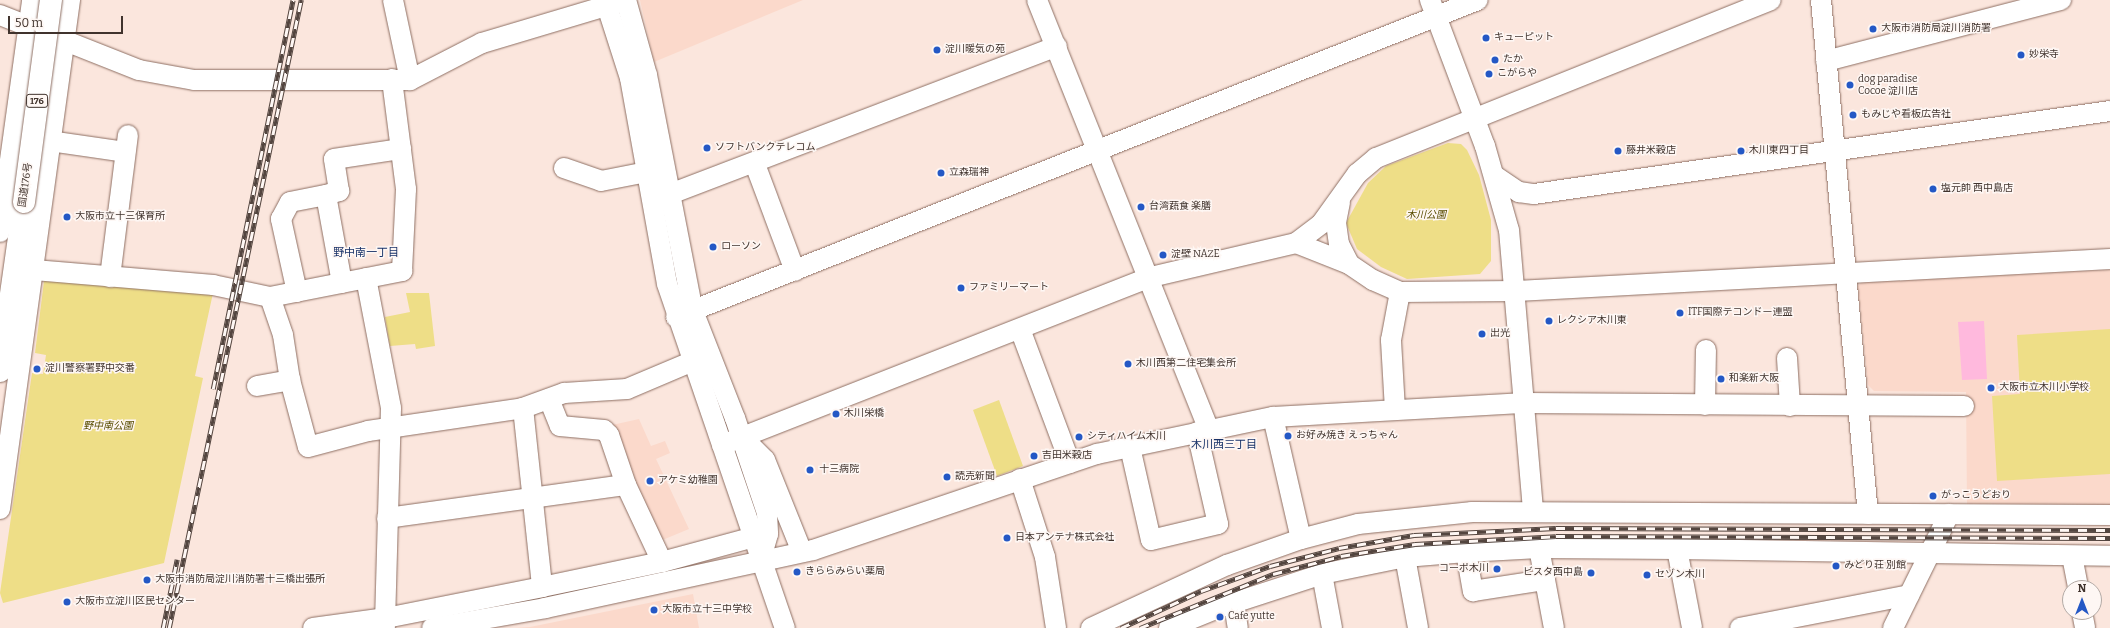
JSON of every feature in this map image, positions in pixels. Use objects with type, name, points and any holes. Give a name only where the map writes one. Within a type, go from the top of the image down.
[{"type":"highway","name":"国道176号","points":[[0,371],[51,0]]},
{"type":"street","points":[[0,232],[8,126],[29,24],[32,0]]},
{"type":"street","points":[[0,509],[70,0]]},
{"type":"street","points":[[34,270],[213,286],[270,297],[402,272],[406,189],[401,149],[401,80],[393,0]]},
{"type":"street","points":[[0,15],[29,24],[64,40],[139,70],[194,80],[401,80],[482,43],[606,2],[626,0],[654,171],[684,314],[691,362],[722,445],[785,628]]},
{"type":"street","points":[[1038,0],[1101,151],[1151,277],[1203,431],[1218,524],[1151,540],[1130,447]]},
{"type":"street","points":[[684,314],[1101,151],[1449,0]]},
{"type":"street","points":[[1433,8],[1478,0]]},
{"type":"street","points":[[722,445],[1151,277],[1296,243],[1321,224],[1340,202],[1357,174],[1376,158],[1473,116],[1771,0]]},
{"type":"street","points":[[1821,0],[1868,514]]},
{"type":"street","points":[[1826,61],[2061,0]]},
{"type":"street","points":[[606,2],[638,77]]},
{"type":"street","points":[[1433,8],[1495,176],[1509,230],[1511,257],[1517,291],[1533,511]]},
{"type":"street","points":[[660,197],[755,164],[1056,46]]},
{"type":"street","points":[[1495,176],[1519,192],[1534,194],[2110,111]]},
{"type":"street","points":[[8,126],[51,135],[126,143],[110,277]]},
{"type":"street","points":[[296,292],[281,219],[290,202],[339,191],[334,159],[401,149]]},
{"type":"street","points":[[755,164],[795,271]]},
{"type":"street","points":[[564,168],[601,181],[654,171]]},
{"type":"street","points":[[1509,230],[1520,203],[1534,194]]},
{"type":"street","points":[[326,195],[342,283]]},
{"type":"street","points":[[1340,202],[1336,223],[1339,244],[1349,264]]},
{"type":"street","points":[[1296,243],[1349,264],[1373,280],[1400,292],[1478,289],[1517,291],[2110,259]]},
{"type":"street","points":[[1478,289],[1498,277],[1511,257]]},
{"type":"street","points":[[366,278],[392,429],[387,518],[385,623]]},
{"type":"street","points":[[1395,410],[1391,340],[1400,292]]},
{"type":"street","points":[[270,297],[283,335],[290,380],[308,447],[368,431],[392,429],[523,408],[564,393],[627,389],[691,362]]},
{"type":"street","points":[[684,314],[742,438],[767,513],[768,534],[761,559]]},
{"type":"street","points":[[1020,329],[1070,463]]},
{"type":"street","points":[[1705,405],[1706,350]]},
{"type":"street","points":[[1787,358],[1790,406]]},
{"type":"street","points":[[257,386],[290,380]]},
{"type":"street","points":[[549,399],[560,426],[604,430],[609,435],[626,485],[662,562]]},
{"type":"street","points":[[432,628],[692,577],[761,559],[802,552],[1070,463],[1130,447],[1273,417],[1526,403],[1964,406]]},
{"type":"street","points":[[523,408],[542,587]]},
{"type":"street","points":[[1273,417],[1301,539]]},
{"type":"street","points":[[742,438],[765,460],[802,552]]},
{"type":"street","points":[[1020,479],[1044,557],[1056,628]]},
{"type":"street","points":[[387,518],[626,485]]},
{"type":"street","points":[[1091,628],[1227,565],[1301,539],[1358,524],[1436,514],[1533,511],[2110,515]]},
{"type":"street","points":[[1893,628],[1932,552],[1949,514]]},
{"type":"street","points":[[313,628],[385,623],[542,587],[662,562],[754,537]]},
{"type":"street","points":[[1539,548],[1554,628]]},
{"type":"street","points":[[1177,626],[1234,604],[1322,574],[1405,558],[1466,552],[1539,548],[1932,552],[2110,556]]},
{"type":"street","points":[[1677,549],[1692,628]]},
{"type":"street","points":[[1466,552],[1473,591],[1545,580]]},
{"type":"street","points":[[2072,556],[2076,580]]},
{"type":"street","points":[[1405,558],[1418,628]]},
{"type":"street","points":[[1322,574],[1332,628]]},
{"type":"street","points":[[1740,628],[1909,595]]},
{"type":"street","points":[[1234,604],[1238,628]]},
{"type":"shaded area","points":[[640,0],[803,0],[654,62]]},
{"type":"shaded area","name":"大阪市立木川小学校","points":[[2110,270],[2110,505],[1967,505],[1966,392],[1874,391],[1868,385],[1858,286],[1866,278]]},
{"type":"shaded area","points":[[1984,321],[1987,379],[1962,380],[1958,322]]},
{"type":"shaded area","name":"アケミ幼稚園","points":[[639,419],[651,446],[665,441],[670,453],[656,459],[689,529],[660,541],[612,425]]},
{"type":"shaded area","name":"大阪市立十三中学校","points":[[693,594],[699,628],[515,628],[530,627]]},
{"type":"green space","name":"木川公園","points":[[1448,143],[1461,144],[1467,150],[1479,175],[1491,220],[1491,261],[1480,274],[1407,279],[1381,267],[1357,249],[1346,223],[1368,183],[1386,166]]},
{"type":"green space","name":"野中南公園","points":[[49,279],[213,293],[195,376],[203,378],[164,563],[3,603],[0,593],[32,373],[43,374],[46,355],[35,353],[44,281]]},
{"type":"green space","points":[[406,293],[429,293],[435,346],[416,349],[415,344],[390,346],[385,317],[410,312]]},
{"type":"green space","points":[[2110,329],[2110,474],[1997,481],[1992,396],[2020,394],[2017,335]]},
{"type":"green space","points":[[999,400],[1023,466],[997,476],[973,410]]},
{"type":"railway","points":[[213,389],[293,0]]},
{"type":"railway","points":[[169,628],[301,0]]},
{"type":"railway","points":[[1121,628],[1201,591],[1270,566],[1339,548],[1414,535],[1556,528],[2110,530]]},
{"type":"railway","points":[[1140,628],[1273,574],[1341,556],[1415,544],[1556,536],[2110,538]]},
{"type":"railway","points":[[163,628],[177,559]]},
{"type":"place","name":"大阪市消防局淀川消防署","points":[[1873,29]]},
{"type":"place","name":"キューピット","points":[[1486,38]]},
{"type":"place","name":"淀川暖気の苑","points":[[937,50]]},
{"type":"place","name":"妙栄寺","points":[[2021,55]]},
{"type":"place","name":"たか","points":[[1495,60]]},
{"type":"place","name":"こがらや","points":[[1489,74]]},
{"type":"place","name":"dog paradise Cocoe 淀川店","points":[[1850,85]]},
{"type":"place","name":"もみじや看板広告社","points":[[1853,115]]},
{"type":"place","name":"ソフトバンクテレコム","points":[[707,148]]},
{"type":"place","name":"藤井米穀店","points":[[1618,151]]},
{"type":"place","name":"木川東四丁目","points":[[1741,151]]},
{"type":"place","name":"立森瑞神","points":[[941,173]]},
{"type":"place","name":"塩元帥 西中島店","points":[[1933,189]]},
{"type":"place","name":"台湾蔬食 楽膳","points":[[1141,207]]},
{"type":"place","name":"大阪市立十三保育所","points":[[67,217]]},
{"type":"place","name":"ローソン","points":[[713,247]]},
{"type":"place","name":"淀壁 NAZE","points":[[1163,255]]},
{"type":"place","name":"ファミリーマート","points":[[961,288]]},
{"type":"place","name":"ITF国際テコンドー連盟","points":[[1680,313]]},
{"type":"place","name":"レクシア木川東","points":[[1549,321]]},
{"type":"place","name":"出光","points":[[1482,334]]},
{"type":"place","name":"木川西第二住宅集会所","points":[[1128,364]]},
{"type":"place","name":"淀川警察署野中交番","points":[[37,369]]},
{"type":"place","name":"和楽新大阪","points":[[1721,379]]},
{"type":"place","name":"大阪市立木川小学校","points":[[1991,388]]},
{"type":"place","name":"木川栄橋","points":[[836,414]]},
{"type":"place","name":"お好み焼き えっちゃん","points":[[1288,436]]},
{"type":"place","name":"シティハイム木川","points":[[1079,437]]},
{"type":"place","name":"吉田米穀店","points":[[1034,456]]},
{"type":"place","name":"十三病院","points":[[810,470]]},
{"type":"place","name":"読売新聞","points":[[947,477]]},
{"type":"place","name":"アケミ幼稚園","points":[[650,481]]},
{"type":"place","name":"がっこうどおり","points":[[1933,496]]},
{"type":"place","name":"日本アンテナ株式会社","points":[[1007,538]]},
{"type":"place","name":"みどり荘 別館","points":[[1836,566]]},
{"type":"place","name":"コーポ木川","points":[[1497,569]]},
{"type":"place","name":"きららみらい薬局","points":[[797,572]]},
{"type":"place","name":"ビスタ西中島","points":[[1591,573]]},
{"type":"place","name":"セゾン木川","points":[[1647,575]]},
{"type":"place","name":"大阪市消防局淀川消防署十三橋出張所","points":[[147,580]]},
{"type":"place","name":"大阪市立淀川区民センター","points":[[67,602]]},
{"type":"place","name":"大阪市立十三中学校","points":[[654,610]]},
{"type":"place","name":"Cafe yutte","points":[[1220,617]]},
{"type":"district","name":"野中南一丁目","points":[[366,253]]},
{"type":"district","name":"木川西三丁目","points":[[1224,445]]}]
